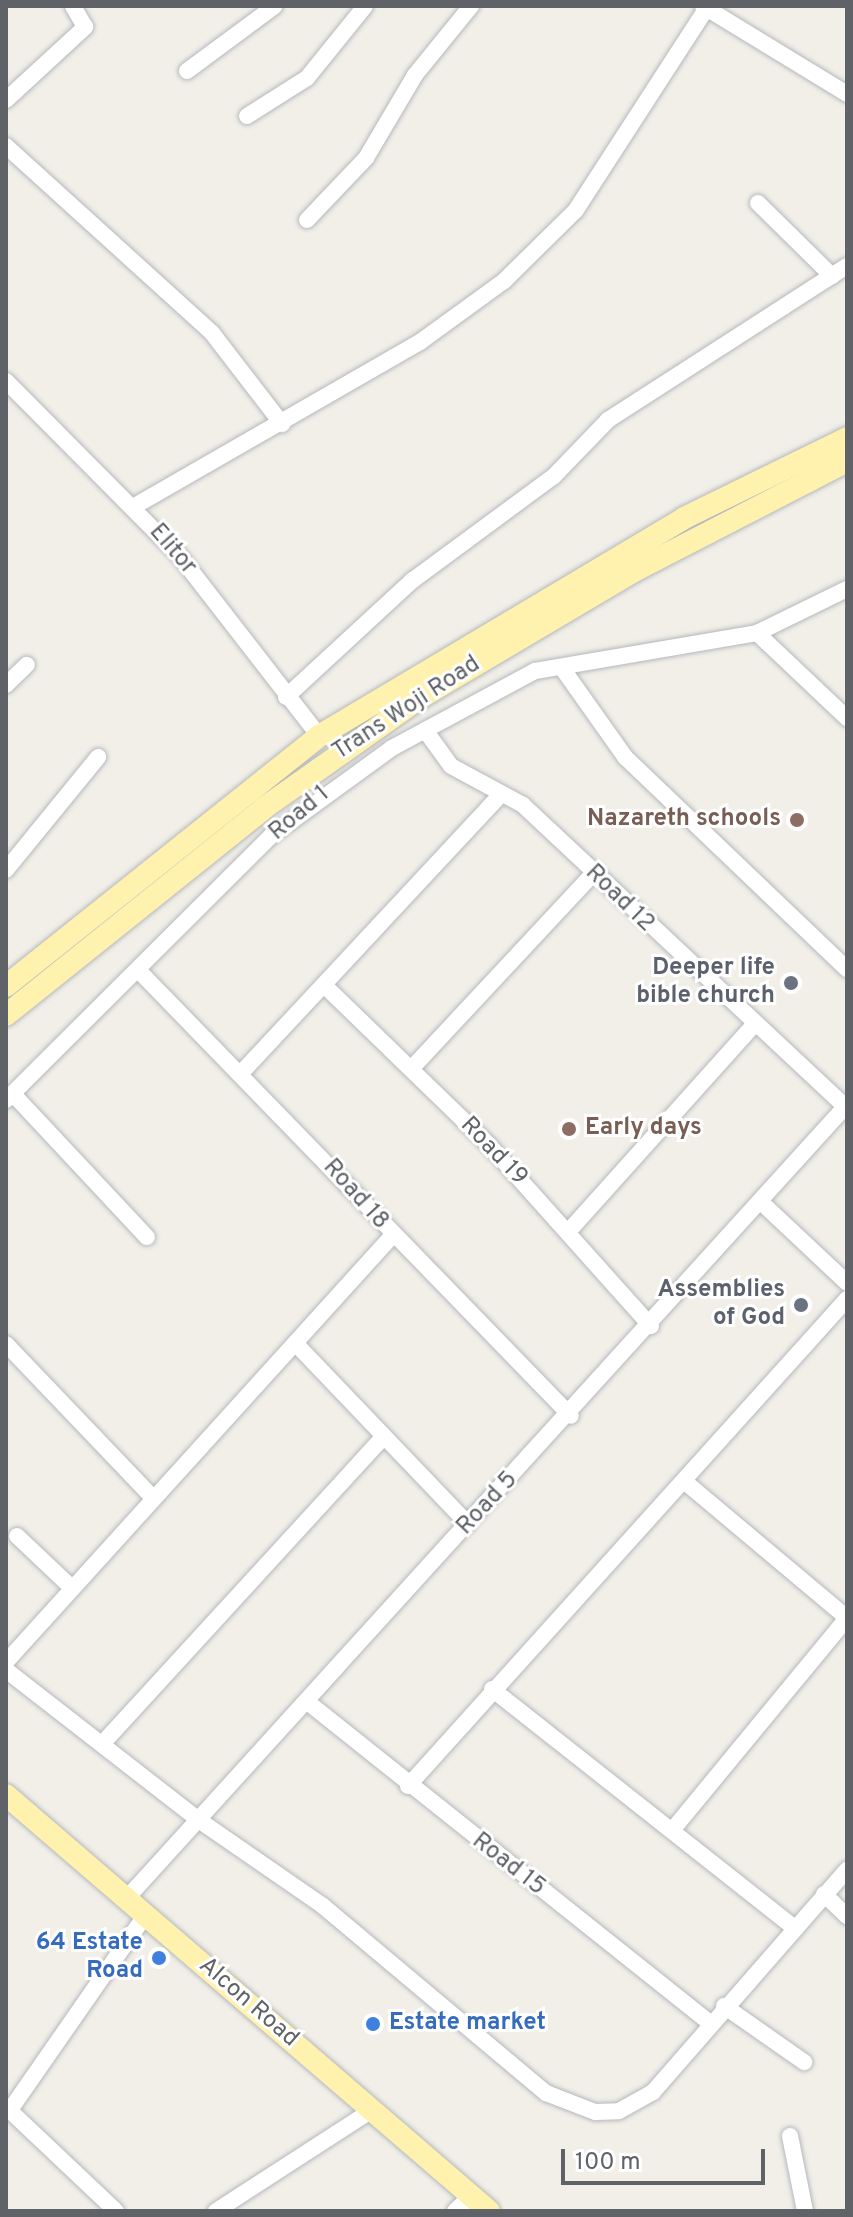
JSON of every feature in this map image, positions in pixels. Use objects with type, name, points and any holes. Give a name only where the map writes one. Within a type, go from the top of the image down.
[{"type":"main road","name":"Trans Woji Road","points":[[6,986],[319,736],[684,518],[847,438]]},
{"type":"main road","name":"Trans Woji Road","points":[[6,1015],[264,808],[423,696],[638,569],[847,461]]},
{"type":"main road","name":"Alcon Road","points":[[6,1795],[489,2211]]},
{"type":"street","points":[[6,100],[85,27],[73,6]]},
{"type":"street","points":[[187,71],[275,6]]},
{"type":"street","points":[[247,116],[307,78],[365,6]]},
{"type":"street","points":[[307,220],[366,158],[415,75],[471,6]]},
{"type":"street","points":[[133,507],[282,424],[432,334],[548,242],[709,8],[847,94]]},
{"type":"street","points":[[6,146],[212,333],[282,424]]},
{"type":"street","points":[[758,203],[832,276]]},
{"type":"street","points":[[286,697],[413,580],[554,476],[608,420],[847,266]]},
{"type":"street","name":"Elitor","points":[[6,381],[178,554],[319,736]]},
{"type":"street","name":"Road 1","points":[[9,1097],[141,973],[281,827],[321,793],[425,730],[535,671],[757,633],[847,589]]},
{"type":"street","points":[[757,633],[847,718]]},
{"type":"street","points":[[6,685],[27,665]]},
{"type":"street","points":[[562,668],[625,757],[847,969]]},
{"type":"street","name":"Road 12","points":[[425,730],[451,766],[523,805],[753,1026],[846,1108]]},
{"type":"street","points":[[6,870],[98,757]]},
{"type":"street","points":[[243,1071],[327,988],[501,794]]},
{"type":"street","points":[[411,1069],[593,874]]},
{"type":"street","name":"Road 18","points":[[141,973],[243,1071],[392,1236],[571,1416]]},
{"type":"street","name":"Road 19","points":[[327,988],[411,1069],[568,1232],[651,1326]]},
{"type":"street","points":[[568,1232],[753,1026]]},
{"type":"street","points":[[9,1097],[147,1237]]},
{"type":"street","name":"Road 5","points":[[127,1898],[310,1704],[468,1524],[571,1416],[846,1108]]},
{"type":"street","points":[[763,1204],[847,1283]]},
{"type":"street","points":[[6,1662],[392,1236]]},
{"type":"street","points":[[408,1786],[492,1689],[847,1299]]},
{"type":"street","points":[[6,1344],[153,1498]]},
{"type":"street","points":[[296,1344],[381,1439],[468,1524]]},
{"type":"street","points":[[102,1744],[381,1439]]},
{"type":"street","points":[[674,1828],[847,1618],[684,1481]]},
{"type":"street","points":[[17,1536],[72,1588]]},
{"type":"street","points":[[6,1670],[200,1821],[323,1906],[546,2093],[574,2107],[607,2112],[638,2104],[847,1870]]},
{"type":"street","points":[[492,1689],[674,1828],[796,1929]]},
{"type":"street","name":"Road 15","points":[[310,1704],[408,1786],[710,2023]]},
{"type":"street","points":[[824,1894],[847,1916]]},
{"type":"street","points":[[116,2211],[8,2109],[146,1914]]},
{"type":"street","points":[[724,2006],[804,2062]]},
{"type":"street","points":[[228,2208],[372,2110]]},
{"type":"street","points":[[790,2136],[805,2211]]},
{"type":"street","points":[[455,2211],[472,2195]]},
{"type":"place","name":"Nazareth schools","points":[[797,820]]},
{"type":"place","name":"Deeper life bible church","points":[[791,983]]},
{"type":"place","name":"Early days","points":[[569,1129]]},
{"type":"place","name":"Assemblies of God","points":[[801,1305]]},
{"type":"place","name":"64 Estate Road","points":[[159,1958]]},
{"type":"place","name":"Estate market","points":[[373,2024]]}]
